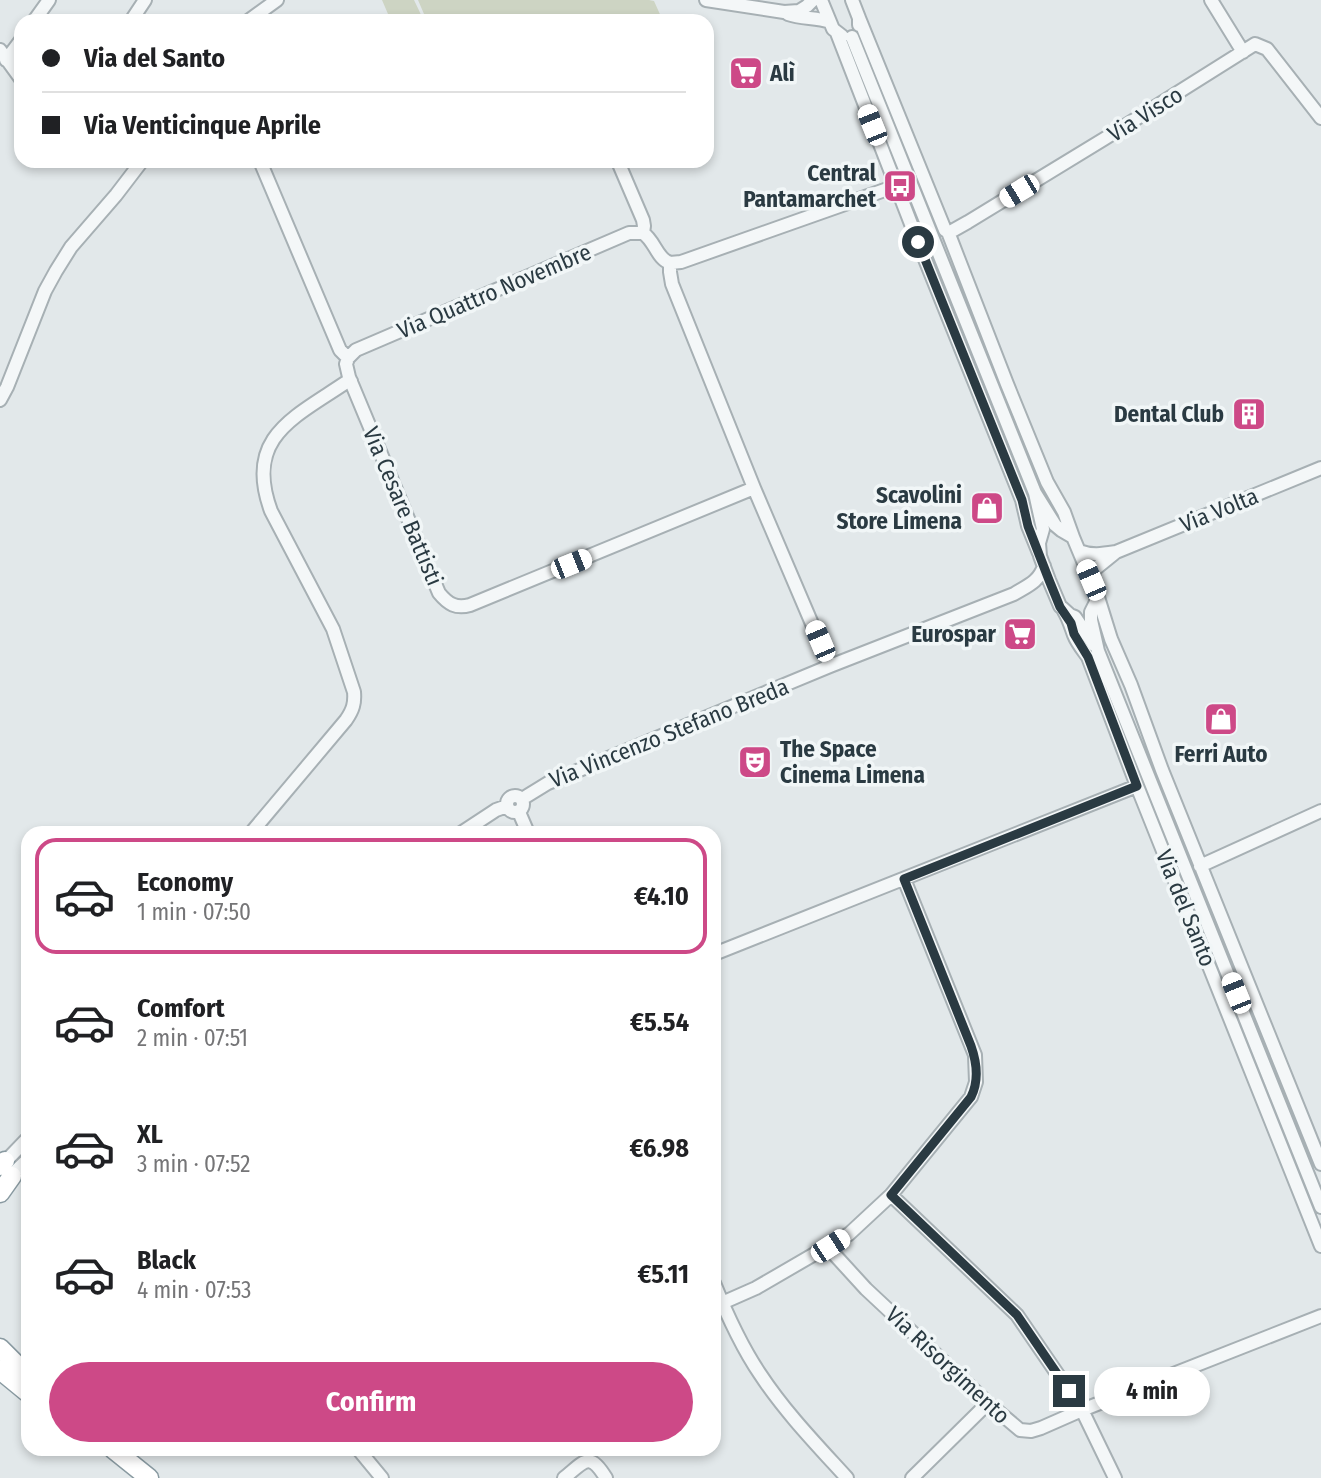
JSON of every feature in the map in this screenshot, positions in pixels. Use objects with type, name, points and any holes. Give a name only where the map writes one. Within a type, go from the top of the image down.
[{"type":"highway","points":[[0,1193],[3,1171]]},
{"type":"highway","points":[[0,1348],[21,1371]]},
{"type":"highway","points":[[0,1358],[21,1374]]},
{"type":"highway","points":[[0,1370],[21,1387]]},
{"type":"highway","points":[[0,1378],[21,1395]]},
{"type":"highway","points":[[106,1456],[133,1478]]},
{"type":"highway","points":[[122,1456],[149,1478]]},
{"type":"street","points":[[258,14],[277,0]]},
{"type":"street","points":[[713,1],[784,12],[799,11],[813,0]]},
{"type":"street","points":[[821,0],[1022,500],[1042,561]]},
{"type":"street","points":[[852,0],[948,232]]},
{"type":"street","points":[[1211,0],[1243,52],[1255,44],[1267,49],[1321,118]]},
{"type":"street","points":[[784,12],[795,17],[824,20],[846,38],[852,37],[859,26],[859,18]]},
{"type":"street","points":[[852,37],[1035,493],[1055,525],[1073,537]]},
{"type":"street","name":"Via Visco","points":[[948,232],[1093,146],[1243,52]]},
{"type":"street","points":[[3,55],[14,70]]},
{"type":"street","points":[[860,96],[874,90]]},
{"type":"street","points":[[0,400],[45,291],[56,271],[71,247],[137,168]]},
{"type":"street","name":"Via Cesare Battisti","points":[[263,168],[340,350],[348,358],[346,365],[351,381],[439,593],[446,602],[465,607],[754,488]]},
{"type":"street","points":[[621,168],[643,220],[643,233],[652,241],[662,260],[670,263],[681,262],[896,187]]},
{"type":"street","name":"Via del Santo","points":[[948,232],[1047,482],[1064,512],[1111,639],[1132,685],[1161,770],[1321,1164]]},
{"type":"street","name":"Via Quattro Novembre","points":[[348,358],[356,350],[629,233],[643,233]]},
{"type":"street","points":[[670,263],[672,285],[830,666]]},
{"type":"street","points":[[930,273],[944,268]]},
{"type":"street","points":[[257,826],[346,720],[355,702],[333,629],[266,499],[264,475],[266,452],[272,439],[284,425],[351,381]]},
{"type":"street","name":"Via Volta","points":[[1116,552],[1321,468]]},
{"type":"street","name":"Via del Santo","points":[[1035,493],[1043,529],[1040,543],[1042,561],[1056,598],[1060,607],[1070,614],[1098,651]]},
{"type":"street","points":[[1042,538],[1045,534],[1061,530]]},
{"type":"street","points":[[1079,551],[1098,555],[1116,552]]},
{"type":"street","points":[[1091,580],[1095,569],[1116,552]]},
{"type":"street","name":"Via Vincenzo Stefano Breda","points":[[472,826],[496,810],[516,805],[541,786],[830,666],[1014,594],[1037,581],[1041,574],[1042,561]]},
{"type":"street","name":"Via Vincenzo Stefano Breda","points":[[1014,594],[1040,589],[1047,590],[1056,598]]},
{"type":"street","points":[[1096,594],[1091,620],[1098,651],[1321,1207]]},
{"type":"street","points":[[1070,614],[1083,617],[1091,612]]},
{"type":"street","name":"Via del Santo","points":[[1070,614],[1074,634],[1088,657],[1321,1246]]},
{"type":"street","points":[[1141,757],[1156,750]]},
{"type":"street","points":[[721,951],[1137,786]]},
{"type":"street","points":[[516,805],[525,826]]},
{"type":"street","points":[[1200,866],[1321,811]]},
{"type":"street","points":[[846,1478],[768,1386],[741,1342],[722,1303],[756,1288],[849,1234],[891,1195],[975,1090],[976,1064],[971,1046],[904,879]]},
{"type":"street","points":[[1236,993],[1250,988]]},
{"type":"street","points":[[3,1171],[21,1147]]},
{"type":"street","points":[[3,1171],[21,1162]]},
{"type":"street","points":[[891,1195],[1017,1315],[1082,1410],[1115,1478]]},
{"type":"street","name":"Via Risorgimento","points":[[830,1246],[866,1289],[1020,1430],[1041,1428],[1321,1315]]},
{"type":"street","points":[[912,1478],[988,1402]]},
{"type":"street","points":[[364,1456],[382,1478]]},
{"type":"street","points":[[564,1478],[583,1463],[593,1461],[606,1478]]},
{"type":"green space","points":[[382,0],[414,0],[421,14],[388,14]]},
{"type":"green space","points":[[418,0],[649,0],[654,1],[660,14],[424,14]]},
{"type":"place","name":"Alì","points":[[746,73]]},
{"type":"place","name":"Central Pantamarchet","points":[[900,186]]},
{"type":"place","name":"Dental Club","points":[[1249,414]]},
{"type":"place","name":"Scavolini Store Limena","points":[[987,508]]},
{"type":"place","name":"Eurospar","points":[[1020,634]]},
{"type":"place","name":"Ferri Auto","points":[[1221,719]]},
{"type":"place","name":"The Space Cinema Limena","points":[[755,762]]},
{"type":"route","points":[[918,242],[1022,500],[1028,526],[1049,580],[1060,607],[1071,623],[1079,646],[1088,657],[1137,786],[904,879],[975,1055],[976,1076],[975,1090],[971,1097],[891,1195],[1017,1315],[1069,1391]]}]
